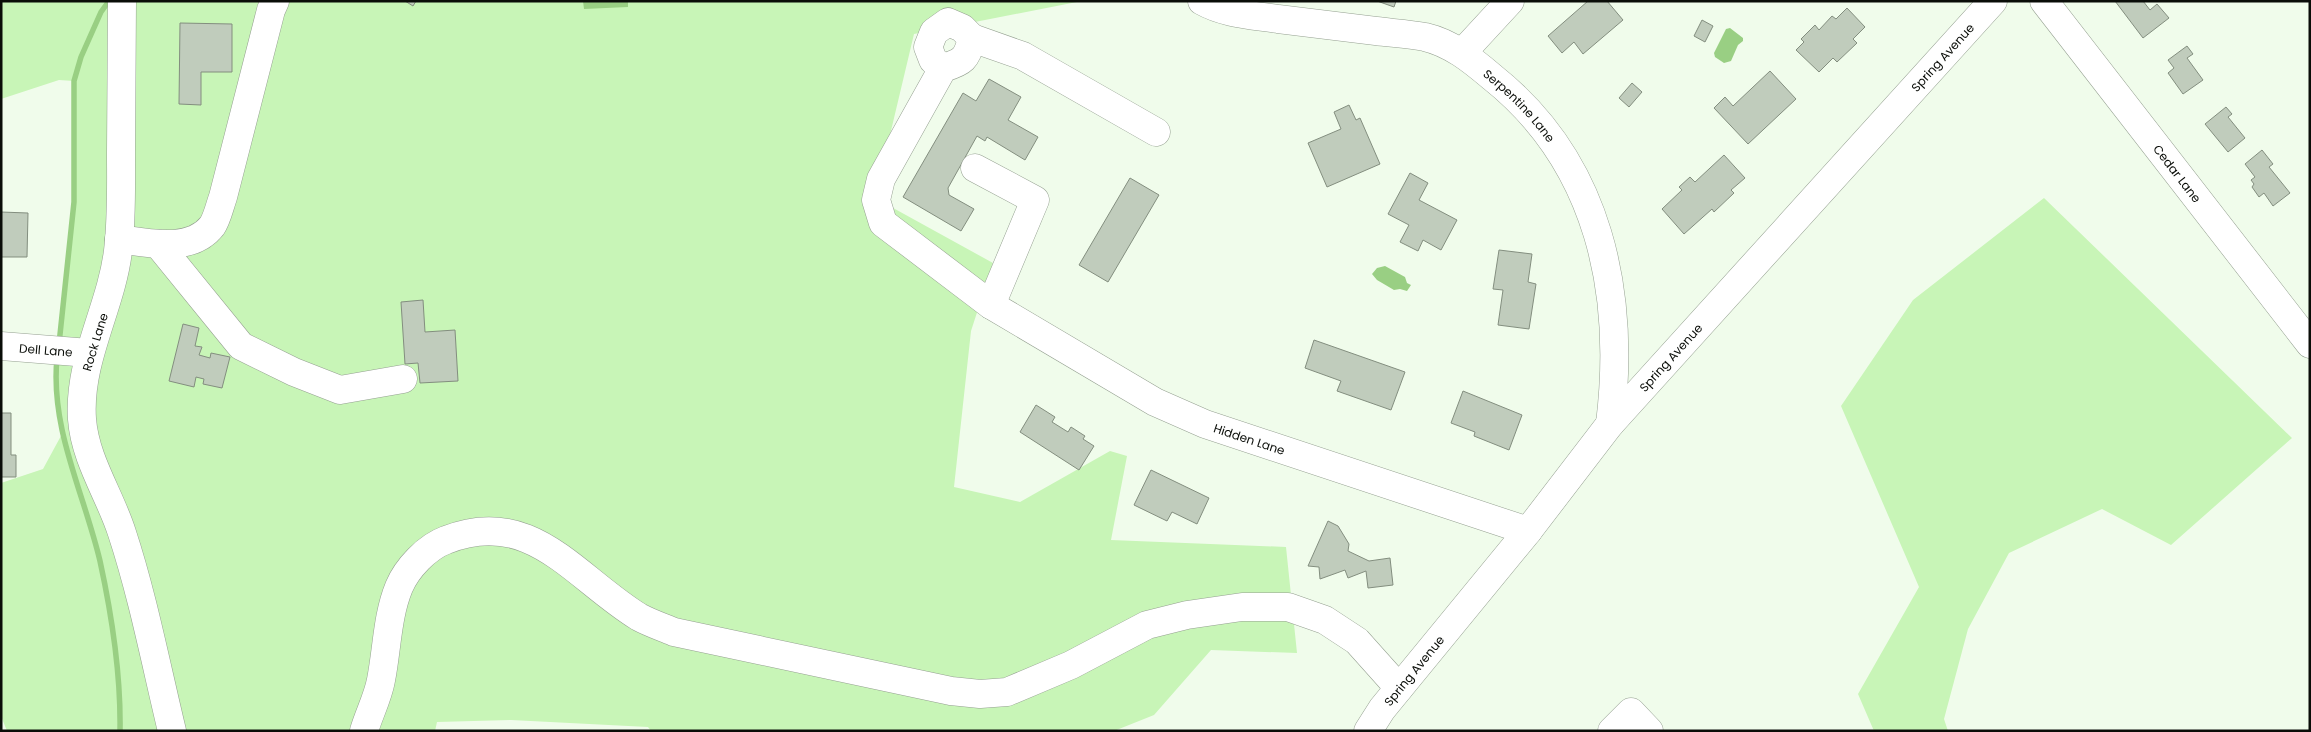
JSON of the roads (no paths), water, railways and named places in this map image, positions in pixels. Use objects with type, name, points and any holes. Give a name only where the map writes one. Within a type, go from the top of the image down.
[{"type":"street","points":[[119,239],[158,244],[194,240],[212,226],[224,197],[271,10],[275,1]]},
{"type":"street","name":"Serpentine Lane","points":[[1202,1],[1234,13],[1305,11],[1426,37],[1462,53],[1510,91],[1539,123],[1558,149],[1586,198],[1602,242],[1613,307],[1616,355],[1610,424]]},
{"type":"street","points":[[1462,53],[1510,1]]},
{"type":"street","name":"Spring Avenue","points":[[1368,731],[1399,688],[1528,530],[1610,424],[1993,1]]},
{"type":"street","name":"Cedar Lane","points":[[2044,1],[2310,344]]},
{"type":"street","name":"Rock Lane","points":[[122,12],[119,239],[114,276],[105,311],[84,352],[84,428],[89,453],[122,531],[136,578],[172,731]]},
{"type":"street","points":[[972,38],[969,53],[959,63],[943,68],[933,60],[928,47],[934,32],[948,22],[962,28],[972,38],[1023,56],[1156,132]]},
{"type":"street","name":"Hidden Lane","points":[[943,68],[881,179],[876,200],[883,223],[990,305],[1155,402],[1205,424],[1528,530]]},
{"type":"street","points":[[975,168],[1035,200],[990,305]]},
{"type":"street","points":[[158,244],[241,346],[294,372],[340,390],[403,378]]},
{"type":"street","name":"Dell Lane","points":[[14,347],[84,352]]},
{"type":"street","points":[[364,731],[380,683],[399,586],[416,563],[427,552],[442,542],[459,534],[488,529],[511,532],[536,542],[640,617],[674,632],[951,691],[980,694],[1007,692],[1072,665],[1147,625],[1187,615],[1242,607],[1288,607],[1325,620],[1357,641],[1399,688]]},
{"type":"street","points":[[1612,731],[1631,712],[1649,731]]},
{"type":"waterway","points":[[59,344],[74,202],[74,81],[81,57],[101,12],[109,1]]},
{"type":"waterway","points":[[57,358],[56,384],[63,436],[100,561],[108,603],[115,645],[120,731]]}]
